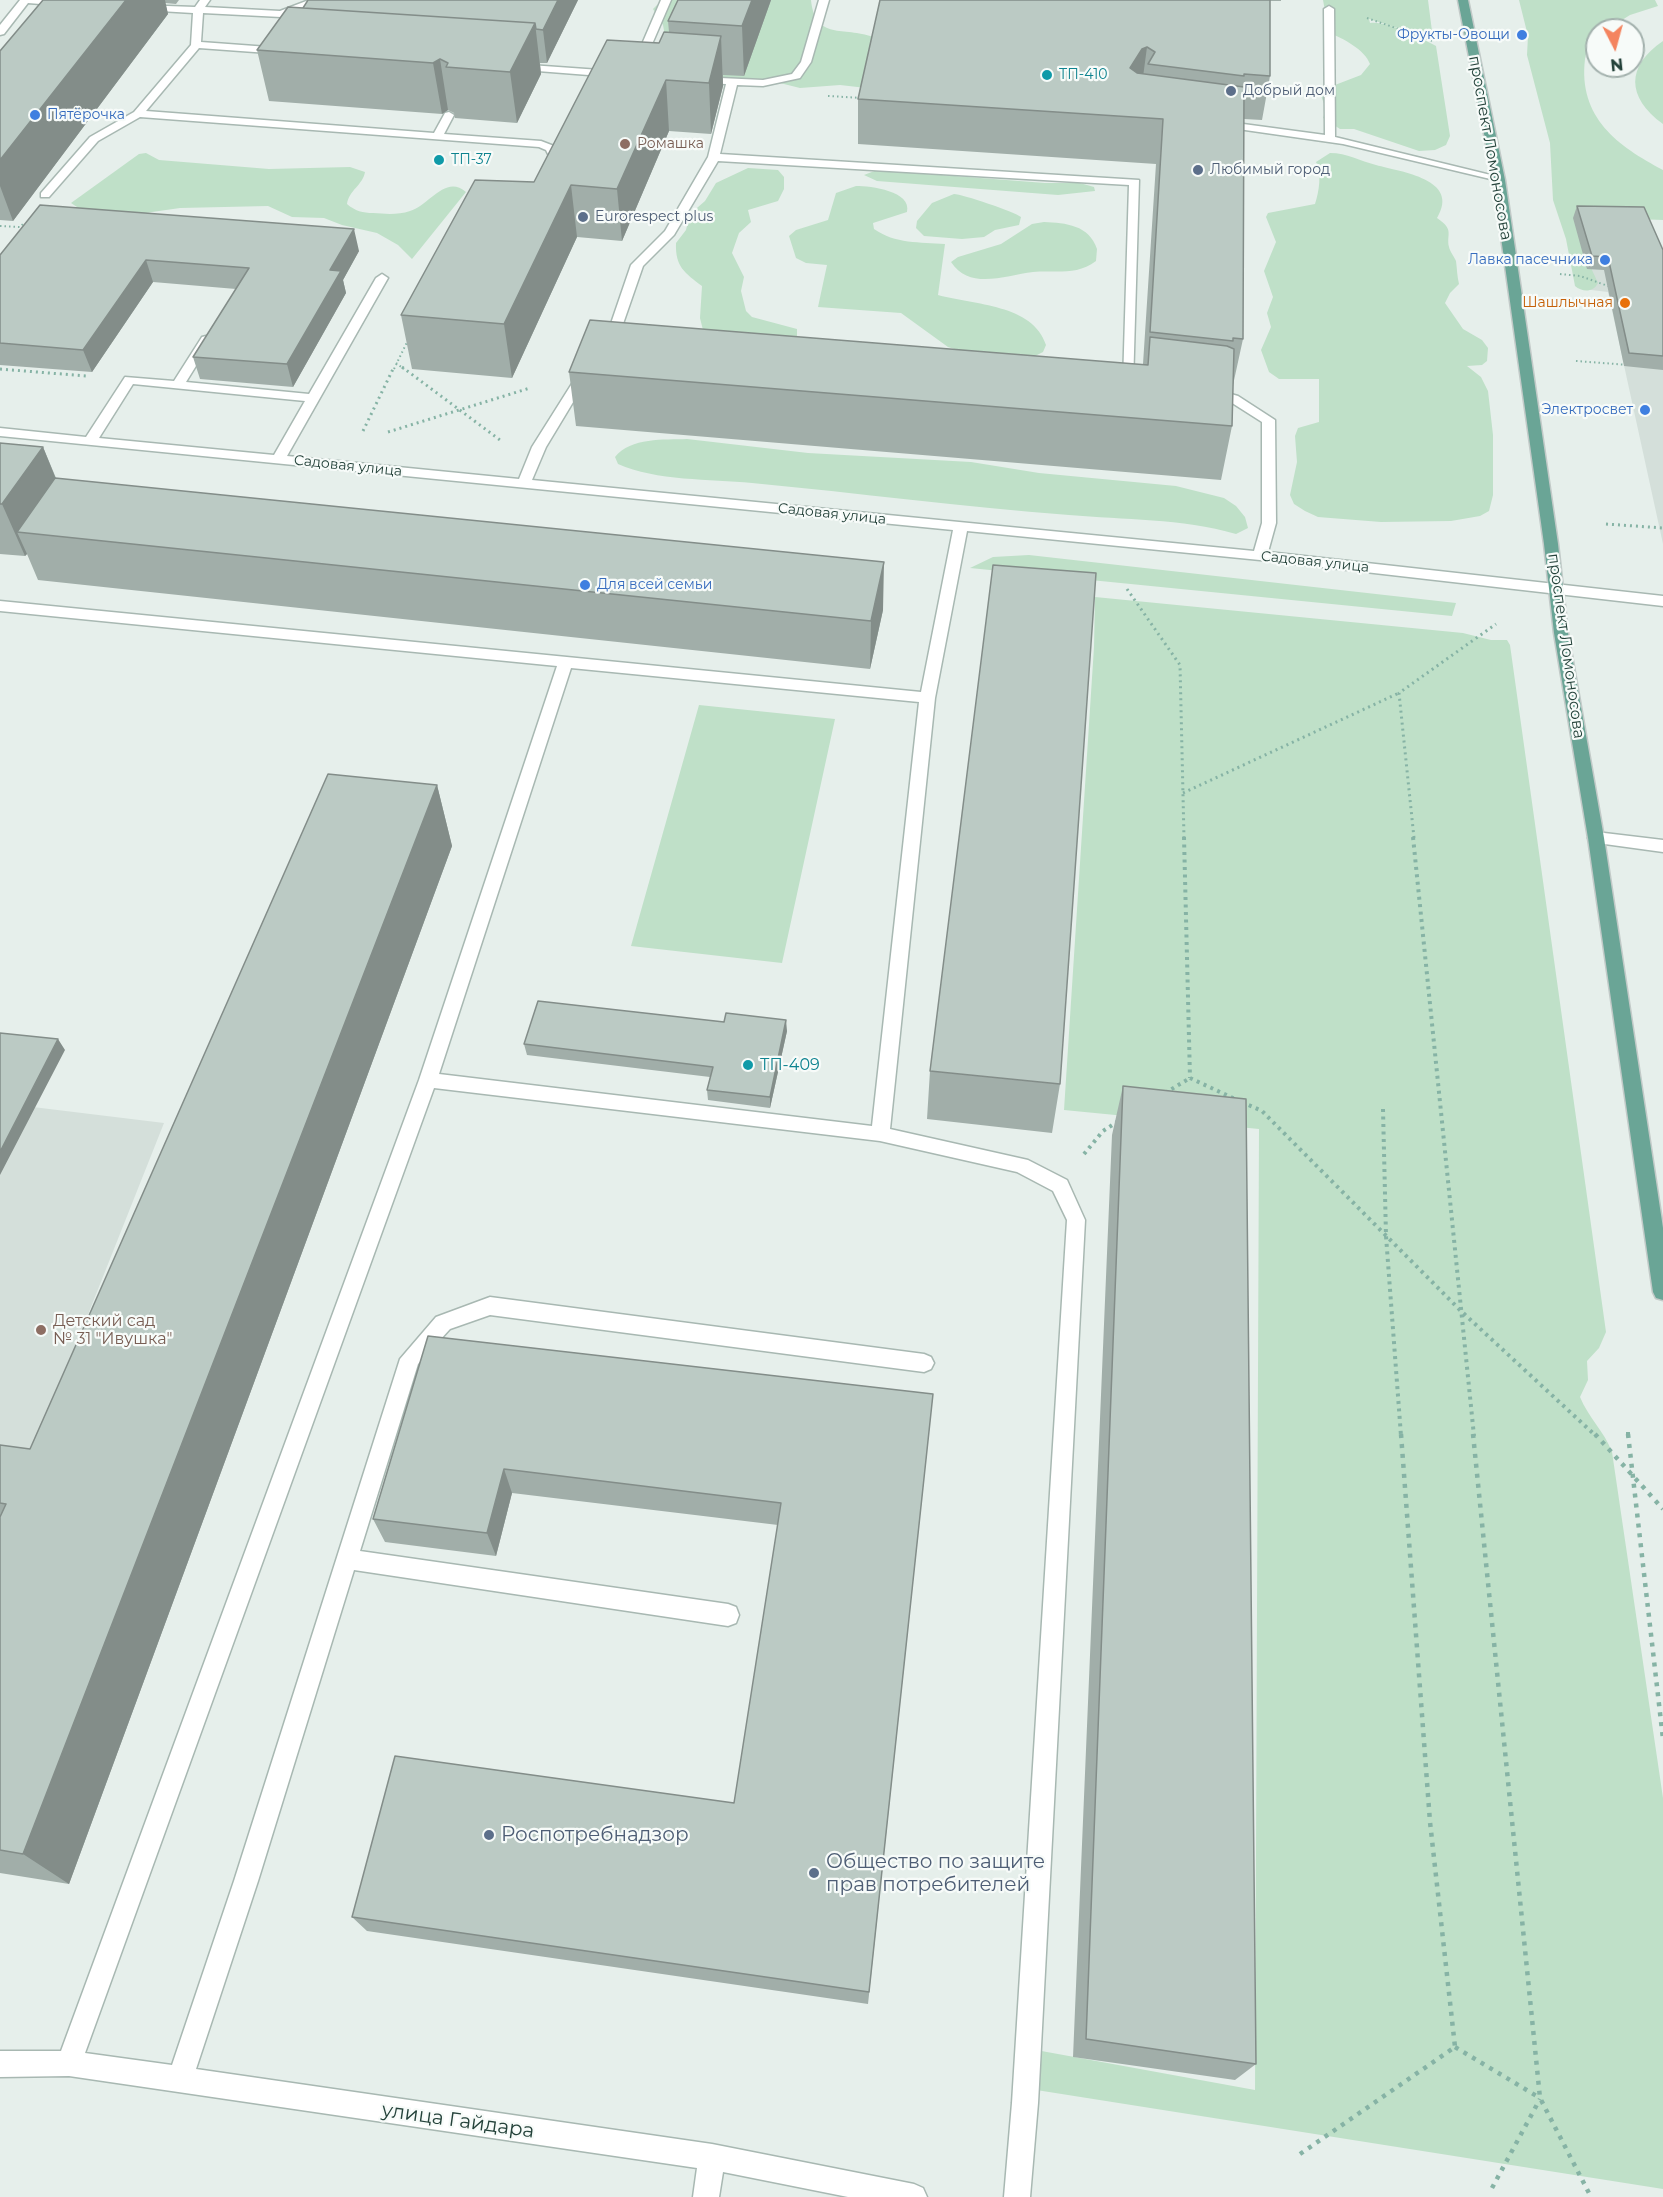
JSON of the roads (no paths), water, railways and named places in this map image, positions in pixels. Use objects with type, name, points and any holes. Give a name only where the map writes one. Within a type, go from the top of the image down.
[{"type":"main road","name":"проспект Ломоносова","points":[[1463,0],[1499,180],[1561,633],[1596,838],[1663,1292]]},
{"type":"street","points":[[0,32],[25,0],[79,4]]},
{"type":"street","points":[[45,195],[94,139],[138,114],[196,45],[198,10],[205,0]]},
{"type":"street","points":[[133,7],[281,14],[318,0]]},
{"type":"street","points":[[645,76],[634,75],[666,0]]},
{"type":"street","points":[[689,79],[763,84],[796,76],[806,62],[824,0]]},
{"type":"street","points":[[1329,9],[1330,139]]},
{"type":"street","points":[[196,45],[290,51]]},
{"type":"street","points":[[504,66],[622,75]]},
{"type":"street","points":[[524,484],[539,447],[593,363],[619,341],[637,266],[670,233],[714,157],[732,82]]},
{"type":"street","points":[[138,114],[541,144],[550,148],[555,156],[541,185]]},
{"type":"street","points":[[437,137],[449,115]]},
{"type":"street","points":[[1203,122],[1330,139],[1499,180]]},
{"type":"street","points":[[714,157],[1135,182],[1129,383]]},
{"type":"street","points":[[278,460],[382,278]]},
{"type":"street","points":[[178,384],[216,326]]},
{"type":"street","points":[[90,441],[129,380],[313,398]]},
{"type":"street","points":[[1198,391],[1220,393],[1246,405],[1269,420],[1269,523],[1260,556]]},
{"type":"street","name":"Садовая улица","points":[[0,432],[1260,556],[1663,601]]},
{"type":"street","points":[[880,1134],[927,698],[961,527]]},
{"type":"street","points":[[0,606],[927,698]]},
{"type":"street","points":[[69,2063],[428,1080],[565,663]]},
{"type":"street","points":[[1596,838],[1663,846]]},
{"type":"street","points":[[428,1080],[880,1134],[1021,1165],[1060,1186],[1076,1220],[1025,2103],[1017,2197]]},
{"type":"street","points":[[179,2081],[246,1881],[410,1359],[443,1323],[490,1306],[924,1363]]},
{"type":"street","points":[[347,1559],[728,1615]]},
{"type":"street","name":"улица Гайдара","points":[[0,2064],[69,2063],[179,2081],[712,2157],[914,2197]]},
{"type":"street","points":[[706,2197],[712,2157]]},
{"type":"place","name":"Фрукты-Овощи","points":[[1522,35]]},
{"type":"place","name":"ТП-410","points":[[1047,75]]},
{"type":"place","name":"Добрый дом","points":[[1231,91]]},
{"type":"place","name":"Пятёрочка","points":[[35,115]]},
{"type":"place","name":"Ромашка","points":[[625,144]]},
{"type":"place","name":"ТП-37","points":[[439,160]]},
{"type":"place","name":"Любимый город","points":[[1198,170]]},
{"type":"place","name":"Eurorespect plus","points":[[583,217]]},
{"type":"place","name":"Лавка пасечника","points":[[1605,260]]},
{"type":"place","name":"Шашлычная","points":[[1625,303]]},
{"type":"place","name":"Электросвет","points":[[1645,410]]},
{"type":"place","name":"Для всей семьи","points":[[585,585]]},
{"type":"place","name":"ТП-409","points":[[748,1065]]},
{"type":"place","name":"Детский сад № 31 \"Ивушка\"","points":[[41,1330]]},
{"type":"place","name":"Роспотребнадзор","points":[[489,1835]]},
{"type":"place","name":"Общество по защите прав потребителей","points":[[814,1873]]}]
